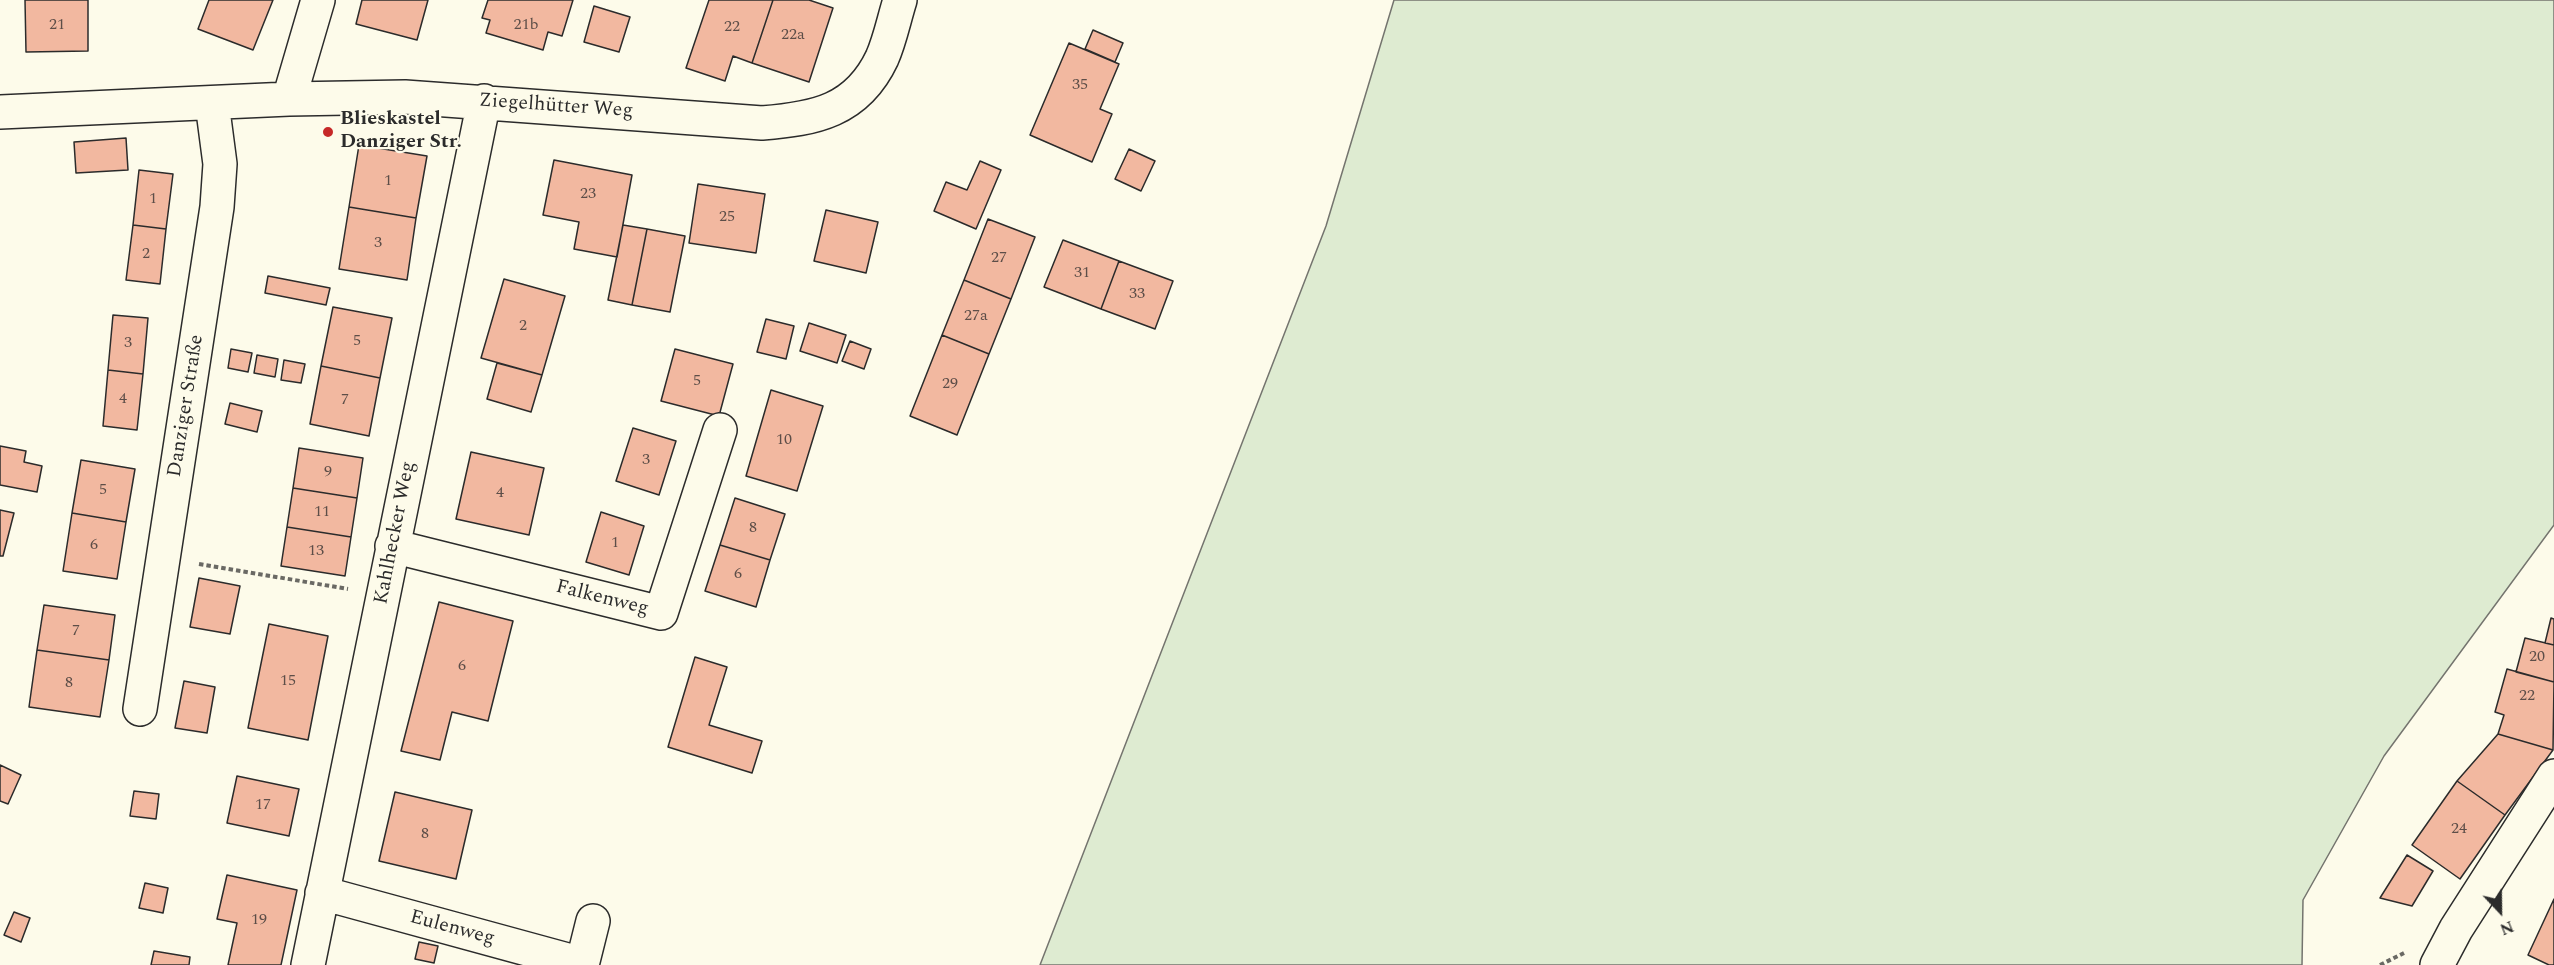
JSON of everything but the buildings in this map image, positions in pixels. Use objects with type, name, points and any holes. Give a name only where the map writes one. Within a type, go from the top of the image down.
[{"type":"street","points":[[289,99],[318,0]]},
{"type":"street","name":"Ziegelhütter Weg","points":[[0,112],[289,99],[405,97],[762,123],[799,121],[844,105],[865,86],[882,58],[900,0]]},
{"type":"street","name":"Kahlhecker Weg","points":[[308,965],[484,101]]},
{"type":"street","name":"Danziger Straße","points":[[140,709],[217,207],[220,164],[212,103]]},
{"type":"street","name":"Falkenweg","points":[[392,546],[661,613],[720,430]]},
{"type":"street","points":[[2437,965],[2456,929],[2554,776]]},
{"type":"street","name":"Eulenweg","points":[[322,893],[582,965],[593,921]]},
{"type":"path","points":[[164,559],[385,595]]},
{"type":"green space","points":[[1394,0],[2554,0],[2554,525],[2384,756],[2303,900],[2302,965],[1040,965],[1326,226]]},
{"type":"place","name":"Blieskastel Danziger Str.","points":[[328,132]]}]
